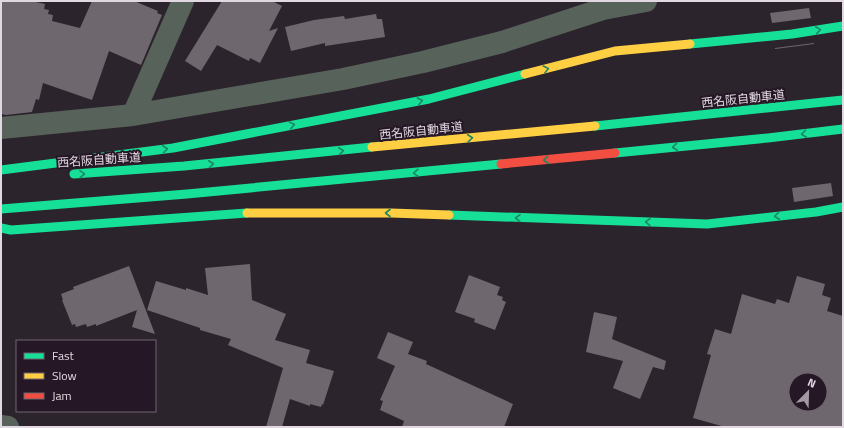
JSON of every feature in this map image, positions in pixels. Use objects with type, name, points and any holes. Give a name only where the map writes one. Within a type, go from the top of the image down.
[{"type":"highway","points":[[1,170],[173,148],[430,99],[615,52],[792,34],[843,26]]},
{"type":"highway","name":"西名阪自動車道","points":[[65,175],[184,166],[740,112],[843,100]]},
{"type":"highway","points":[[1,209],[187,194],[768,138],[843,129]]},
{"type":"highway","points":[[1,228],[11,230],[258,213],[391,213],[707,224],[816,212],[843,207]]},
{"type":"street","points":[[1,128],[133,115],[343,78],[423,62],[502,42],[603,8],[646,1]]},
{"type":"street","points":[[133,115],[178,3]]},
{"type":"street","points":[[1,426],[8,427]]},
{"type":"building","points":[[1,1],[31,1],[45,4],[44,9],[49,10],[48,14],[53,15],[52,21],[80,28],[92,1],[134,1],[158,11],[157,13],[162,15],[141,65],[109,51],[92,100],[43,83],[39,100],[36,99],[32,112],[6,115],[1,114]]},
{"type":"building","points":[[222,1],[272,1],[282,6],[269,31],[278,28],[260,63],[250,58],[249,61],[217,45],[201,71],[185,61]]},
{"type":"building","points":[[809,8],[811,18],[772,23],[770,13]]},
{"type":"building","points":[[376,14],[377,19],[382,19],[385,37],[325,46],[325,43],[291,51],[285,27],[314,20],[344,16],[345,19]]},
{"type":"building","points":[[814,44],[775,49],[775,48]]},
{"type":"building","points":[[831,183],[833,196],[794,202],[792,188]]},
{"type":"building","points":[[250,264],[252,300],[286,314],[275,340],[310,350],[306,363],[334,371],[323,405],[322,404],[321,407],[310,404],[310,406],[290,399],[282,427],[266,427],[283,368],[228,345],[231,339],[200,330],[200,328],[147,310],[156,281],[208,295],[205,268]]},
{"type":"building","points":[[129,266],[155,334],[132,327],[137,310],[96,326],[96,324],[87,327],[86,324],[76,327],[75,324],[72,325],[61,294],[74,289],[73,287]]},
{"type":"building","points":[[469,275],[500,287],[497,295],[503,297],[502,300],[506,302],[495,330],[474,322],[475,319],[455,312]]},
{"type":"building","points":[[797,276],[825,284],[822,295],[831,298],[827,311],[843,316],[843,427],[725,427],[693,418],[711,355],[707,354],[715,329],[731,334],[742,294],[775,304],[777,299],[789,303]]},
{"type":"building","points":[[594,312],[617,317],[612,339],[666,361],[664,370],[653,367],[640,399],[613,388],[623,361],[586,352]]},
{"type":"building","points":[[388,332],[413,342],[408,354],[427,361],[426,364],[513,404],[504,427],[402,427],[404,421],[380,410],[383,401],[380,400],[395,366],[377,358]]},
{"type":"traffic: fast","points":[[690,44],[792,34],[843,26]]},
{"type":"traffic: fast","points":[[1,170],[173,148],[429,99],[525,74]]},
{"type":"traffic: fast","points":[[595,126],[843,100]]},
{"type":"traffic: fast","points":[[615,153],[843,129]]},
{"type":"traffic: fast","points":[[74,174],[184,166],[372,147]]},
{"type":"traffic: fast","points":[[1,209],[187,194],[501,164]]},
{"type":"traffic: fast","points":[[449,215],[707,224],[816,212],[843,207]]},
{"type":"traffic: fast","points":[[1,228],[11,230],[247,213]]},
{"type":"traffic: slow","points":[[525,74],[615,51],[690,44]]},
{"type":"traffic: slow","points":[[372,147],[595,126]]},
{"type":"traffic: slow","points":[[247,213],[391,213],[449,215]]},
{"type":"traffic: jam","points":[[501,164],[615,153]]}]
